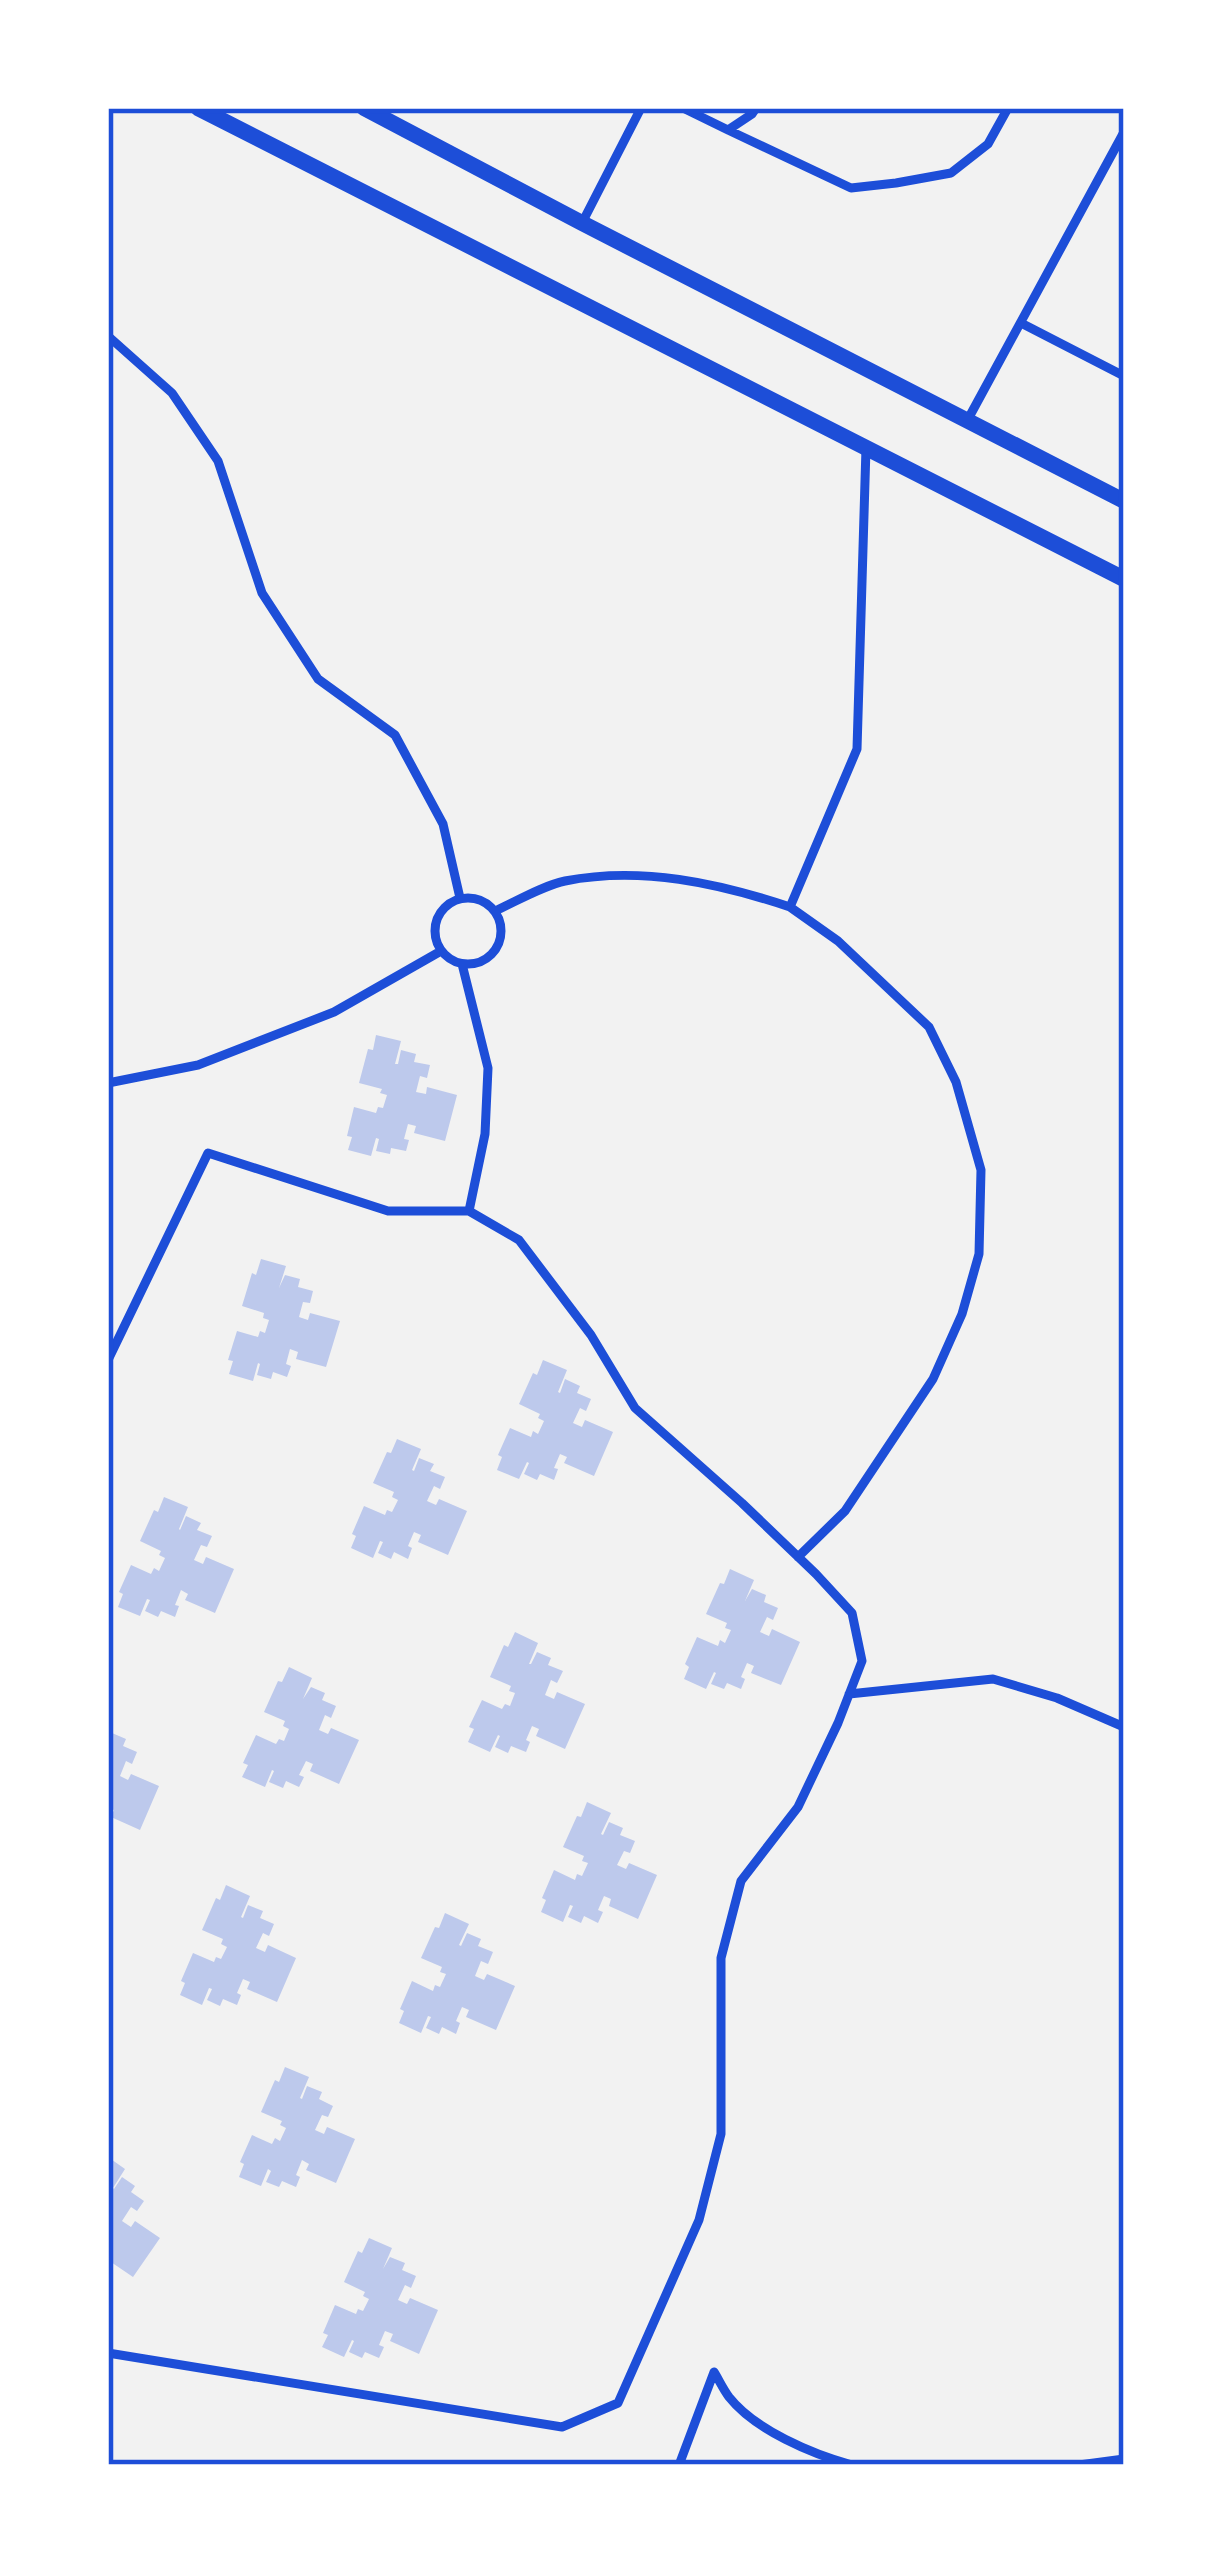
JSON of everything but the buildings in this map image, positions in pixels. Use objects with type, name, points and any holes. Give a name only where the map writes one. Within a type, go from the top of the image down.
[{"type":"highway","points":[[198,108],[1124,579]]},
{"type":"highway","points":[[364,108],[1124,501]]},
{"type":"street","points":[[582,223],[641,108]]},
{"type":"street","points":[[682,108],[851,188],[951,173],[988,144],[1008,108]]},
{"type":"street","points":[[728,130],[756,108]]},
{"type":"street","points":[[968,421],[1124,132]]},
{"type":"street","points":[[1021,322],[1124,376]]},
{"type":"street","points":[[108,336],[172,394],[218,461],[262,592],[318,679],[395,734],[443,824],[460,898]]},
{"type":"street","points":[[790,908],[857,749],[866,448]]},
{"type":"street","points":[[495,911],[562,881],[647,874],[726,888],[790,908],[838,941],[929,1027],[956,1082],[981,1170],[980,1254],[962,1314],[933,1379],[845,1511],[798,1557]]},
{"type":"street","points":[[473,898],[495,911],[501,936],[487,958],[463,964],[441,951],[435,926],[448,904],[473,898]]},
{"type":"street","points":[[108,1083],[198,1065],[334,1012],[441,951]]},
{"type":"street","points":[[463,964],[488,1068],[485,1134],[469,1211]]},
{"type":"street","points":[[108,1360],[208,1153],[388,1211],[469,1211],[519,1240],[591,1335],[635,1408],[798,1557],[852,1613],[862,1661],[798,1807],[741,1881],[721,1958],[721,2134],[700,2221],[618,2403],[562,2427],[108,2353]]},
{"type":"street","points":[[849,1694],[993,1679],[1057,1698],[1124,1727]]},
{"type":"street","points":[[679,2465],[714,2372],[730,2398],[765,2427],[794,2444],[852,2465]]},
{"type":"street","points":[[1079,2465],[1124,2458]]}]
